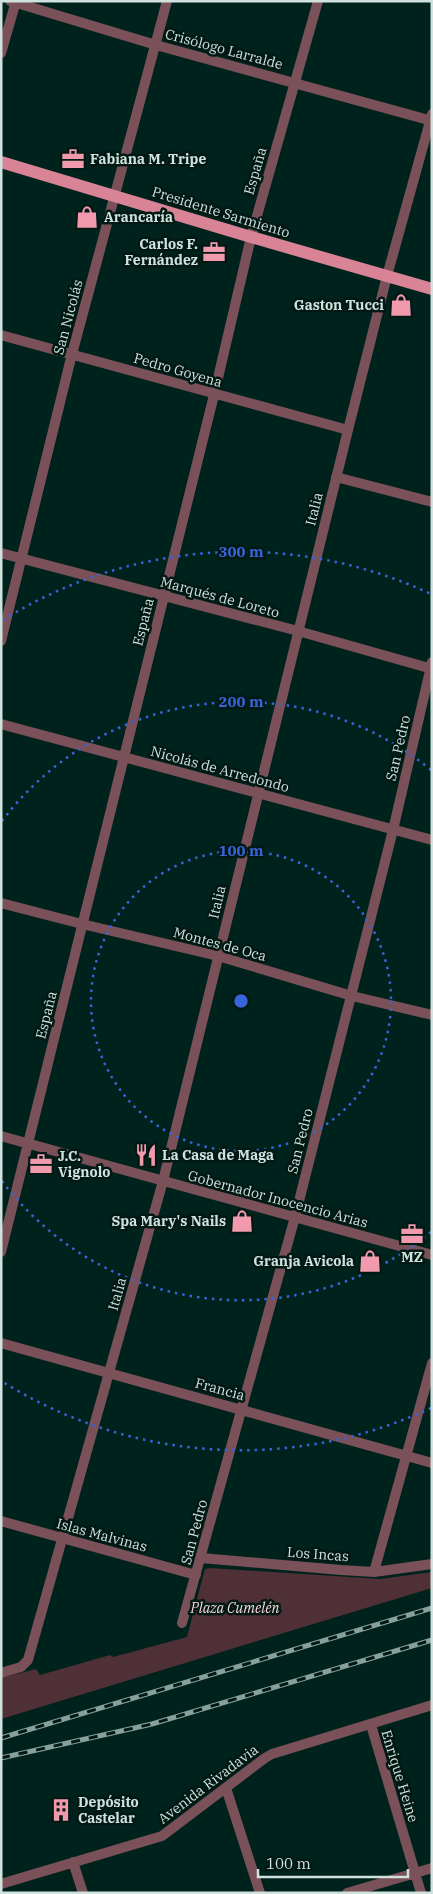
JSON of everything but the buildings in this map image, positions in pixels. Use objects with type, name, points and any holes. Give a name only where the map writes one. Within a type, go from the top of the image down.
[{"type":"main road","name":"Presidente Sarmiento","points":[[1,162],[432,289]]},
{"type":"street","name":"San Nicolás","points":[[1,641],[72,354],[167,1]]},
{"type":"street","name":"España","points":[[2,1245],[214,395],[251,237],[318,1]]},
{"type":"street","name":"Crisólogo Larralde","points":[[14,2],[156,45],[431,119]]},
{"type":"street","points":[[1,53],[14,2]]},
{"type":"street","name":"Italia","points":[[1,1673],[25,1665],[28,1660],[163,1181],[336,477],[387,276],[431,119]]},
{"type":"street","name":"Pedro Goyena","points":[[1,335],[214,395],[348,430]]},
{"type":"street","points":[[336,477],[432,502]]},
{"type":"street","name":"Marqués de Loreto","points":[[1,553],[431,666]]},
{"type":"street","name":"San Pedro","points":[[182,1624],[295,1217],[393,830],[431,666]]},
{"type":"street","name":"Nicolás de Arredondo","points":[[1,724],[432,840]]},
{"type":"street","name":"Montes de Oca","points":[[1,903],[218,956],[352,996],[432,1015]]},
{"type":"street","name":"Gobernador Inocencio Arias","points":[[1,1136],[432,1255]]},
{"type":"street","name":"Francia","points":[[1,1344],[432,1463]]},
{"type":"street","points":[[374,1572],[432,1363]]},
{"type":"street","name":"Islas Malvinas","points":[[1,1521],[196,1575]]},
{"type":"street","name":"Los Incas","points":[[201,1558],[374,1572],[432,1564]]},
{"type":"street","name":"Avenida Rivadavia","points":[[1,1884],[162,1836],[272,1754],[432,1706]]},
{"type":"street","name":"Enrique Heine","points":[[371,1725],[421,1893]]},
{"type":"street","points":[[226,1788],[260,1893]]},
{"type":"street","points":[[73,1862],[83,1893]]},
{"type":"street","points":[[347,1893],[432,1868]]},
{"type":"green space","name":"Plaza Cumelén","points":[[205,1569],[380,1579],[432,1572],[432,1588],[1,1719],[1,1678],[36,1669],[40,1675],[110,1655],[113,1657],[187,1637]]},
{"type":"railway","points":[[1,1738],[432,1608]]},
{"type":"railway","points":[[1,1758],[152,1724],[432,1640]]},
{"type":"place","name":"Fabiana M. Tripe","points":[[73,159]]},
{"type":"place","name":"Arancaría","points":[[87,217]]},
{"type":"place","name":"Carlos F. Fernández","points":[[214,252]]},
{"type":"place","name":"Gaston Tucci","points":[[401,305]]},
{"type":"place","name":"La Casa de Maga","points":[[146,1155]]},
{"type":"place","name":"J.C. Vignolo","points":[[41,1164]]},
{"type":"place","name":"Spa Mary's Nails","points":[[242,1221]]},
{"type":"place","name":"MZ","points":[[412,1234]]},
{"type":"place","name":"Granja Avicola","points":[[370,1261]]},
{"type":"place","name":"Depósito Castelar","points":[[61,1810]]}]
